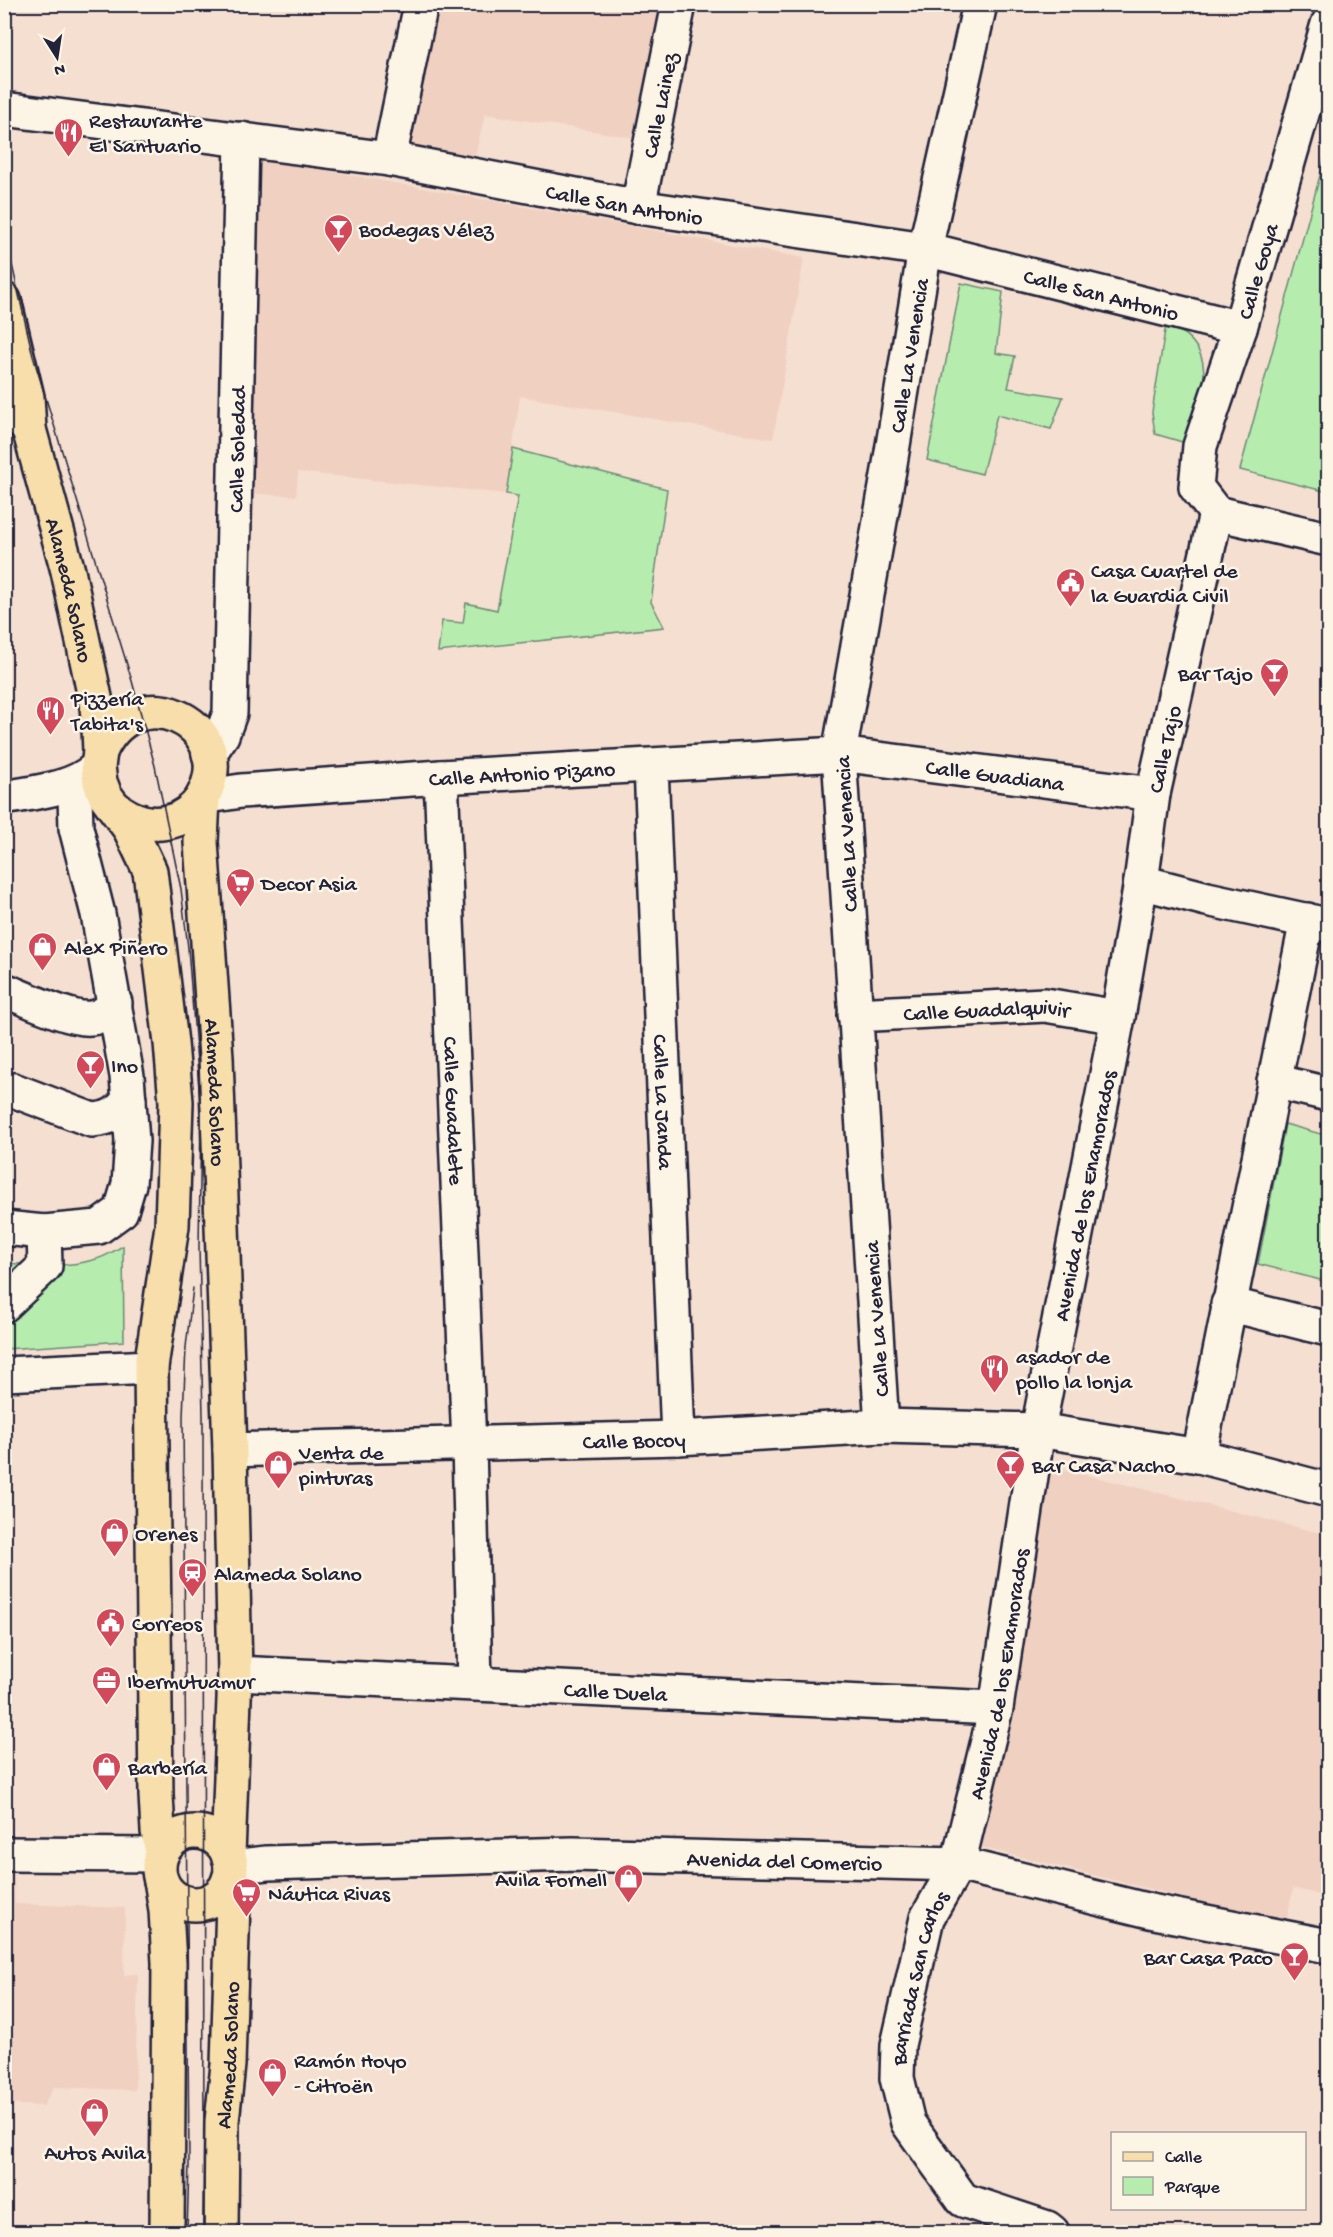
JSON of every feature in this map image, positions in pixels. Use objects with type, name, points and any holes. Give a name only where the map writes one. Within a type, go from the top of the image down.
[{"type":"main road","name":"Alameda Solano","points":[[4,300],[27,397],[17,421],[68,571],[97,707],[94,766],[105,795],[134,837],[150,871],[170,1031],[176,1102],[172,1226],[151,1367],[156,1795],[169,1963],[167,2232]]},
{"type":"main road","points":[[94,766],[106,739],[115,727],[141,713],[155,711],[170,714],[190,724],[204,740],[210,754]]},
{"type":"main road","name":"Alameda Solano","points":[[210,754],[209,783],[203,797],[201,842],[216,1057],[230,1450],[235,1673],[229,1867],[233,1902],[228,2065],[222,2121],[221,2232]]},
{"type":"main road","points":[[114,807],[125,816],[139,822],[160,824],[182,817],[203,797]]},
{"type":"main road","points":[[192,1832],[204,1833],[222,1844],[229,1867],[223,1890],[204,1902],[190,1903],[174,1897],[166,1890],[161,1862],[174,1838],[192,1832]]},
{"type":"street","points":[[389,159],[421,4]]},
{"type":"street","name":"Calle Lainez","points":[[638,207],[679,4]]},
{"type":"street","name":"Calle La Venencia","points":[[882,1426],[838,754],[889,470],[925,249],[980,4]]},
{"type":"street","name":"Calle Goya","points":[[1216,513],[1196,488],[1200,446],[1240,328],[1329,24]]},
{"type":"street","name":"Calle San Antonio","points":[[4,109],[242,138],[389,159],[638,207],[925,249],[1240,328]]},
{"type":"street","name":"Calle Soledad","points":[[210,754],[222,735],[230,713],[242,138]]},
{"type":"street","points":[[1216,513],[1329,539]]},
{"type":"street","name":"Calle Tajo","points":[[1142,882],[1153,794],[1216,513]]},
{"type":"street","name":"Calle Antonio Pizano","points":[[203,797],[242,791],[441,777],[838,754]]},
{"type":"street","name":"Calle Guadiana","points":[[838,754],[1153,794]]},
{"type":"street","points":[[4,798],[71,783],[94,766]]},
{"type":"street","points":[[4,1228],[44,1232],[99,1227],[121,1211],[129,1184],[132,1142],[129,1100],[115,1003],[98,914],[76,828],[75,796],[79,786],[94,766]]},
{"type":"street","name":"Calle La Janda","points":[[651,766],[678,1438]]},
{"type":"street","name":"Calle Guadalete","points":[[441,777],[469,1445],[475,1683]]},
{"type":"street","points":[[1142,882],[1207,899],[1318,923],[1274,1081],[1199,1456]]},
{"type":"street","name":"Avenida de los Enamorados","points":[[958,1864],[996,1708],[1038,1430],[1142,882]]},
{"type":"street","points":[[4,990],[80,1018],[100,1017],[115,1003]]},
{"type":"street","name":"Calle Guadalquivir","points":[[855,1015],[1045,1005],[1118,1017]]},
{"type":"street","points":[[1274,1081],[1329,1094]]},
{"type":"street","points":[[4,1089],[92,1120],[113,1116],[129,1100]]},
{"type":"street","points":[[4,1305],[45,1266],[44,1232]]},
{"type":"street","points":[[1228,1304],[1329,1329]]},
{"type":"street","points":[[4,1374],[151,1367]]},
{"type":"street","name":"Calle Bocoy","points":[[230,1450],[678,1438],[882,1426],[1038,1430],[1199,1456],[1329,1490]]},
{"type":"street","name":"Calle Duela","points":[[235,1673],[996,1708]]},
{"type":"street","points":[[4,1854],[161,1862]]},
{"type":"street","name":"Avenida del Comercio","points":[[229,1867],[267,1863],[573,1854],[958,1864],[1150,1911],[1329,1946]]},
{"type":"street","name":"Barriada San Carlos","points":[[958,1864],[927,1918],[898,2044],[897,2078],[908,2123],[963,2200],[1048,2231]]},
{"type":"shaded area","points":[[429,5],[666,5],[637,138],[485,114],[473,165],[399,149]]},
{"type":"shaded area","points":[[253,157],[804,258],[773,439],[520,396],[506,494],[298,472],[296,496],[244,493]]},
{"type":"shaded area","points":[[1051,1466],[1328,1535],[1328,1897],[1293,1888],[1286,1923],[977,1846]]},
{"type":"shaded area","points":[[4,1870],[14,1870],[15,1904],[125,1908],[124,1975],[138,1974],[135,2090],[54,2087],[43,2106],[5,2104]]},
{"type":"green space","points":[[1328,146],[1328,492],[1240,470]]},
{"type":"green space","points":[[961,283],[1003,292],[996,353],[1015,356],[1008,388],[1063,397],[1051,429],[997,415],[982,474],[927,460]]},
{"type":"green space","points":[[1166,324],[1184,334],[1196,346],[1202,360],[1204,375],[1202,391],[1186,443],[1155,434],[1152,412]]},
{"type":"green space","points":[[513,449],[667,489],[651,602],[664,627],[438,652],[442,621],[463,623],[466,603],[497,610],[518,496],[506,494]]},
{"type":"green space","points":[[1285,1124],[1328,1136],[1328,1282],[1258,1264]]},
{"type":"green space","points":[[123,1246],[124,1341],[5,1349],[4,1263],[49,1265],[82,1263],[101,1258]]},
{"type":"tram line","points":[[4,230],[33,356],[132,681],[155,766],[181,889],[188,948],[201,1113],[199,1247],[203,1415],[204,2232]]},
{"type":"tram line","points":[[187,2232],[189,2164],[183,1416],[186,1347],[193,1288]]},
{"type":"place","name":"Restaurante El Santuario","points":[[68,158]]},
{"type":"place","name":"Bodegas Vélez","points":[[338,254]]},
{"type":"place","name":"Casa Cuartel de la Guardia Civil","points":[[1070,608]]},
{"type":"place","name":"Bar Tajo","points":[[1274,698]]},
{"type":"place","name":"Pizzería Tabita's","points":[[50,736]]},
{"type":"place","name":"Decor Asia","points":[[240,908]]},
{"type":"place","name":"Alex Piñero","points":[[43,972]]},
{"type":"place","name":"Ino","points":[[90,1090]]},
{"type":"place","name":"asador de pollo la lonja","points":[[995,1394]]},
{"type":"place","name":"Venta de pinturas","points":[[278,1490]]},
{"type":"place","name":"Bar Casa Nacho","points":[[1011,1490]]},
{"type":"place","name":"Orenes","points":[[114,1558]]},
{"type":"place","name":"Alameda Solano","points":[[193,1598]]},
{"type":"place","name":"Correos","points":[[111,1648]]},
{"type":"place","name":"Ibermutuamur","points":[[106,1706]]},
{"type":"place","name":"Barbería","points":[[107,1792]]},
{"type":"place","name":"Avila Fornell","points":[[628,1904]]},
{"type":"place","name":"Náutica Rivas","points":[[247,1918]]},
{"type":"place","name":"Bar Casa Paco","points":[[1294,1982]]},
{"type":"place","name":"Ramón Hoyo - Citroën","points":[[273,2098]]},
{"type":"place","name":"Autos Avila","points":[[95,2138]]}]
